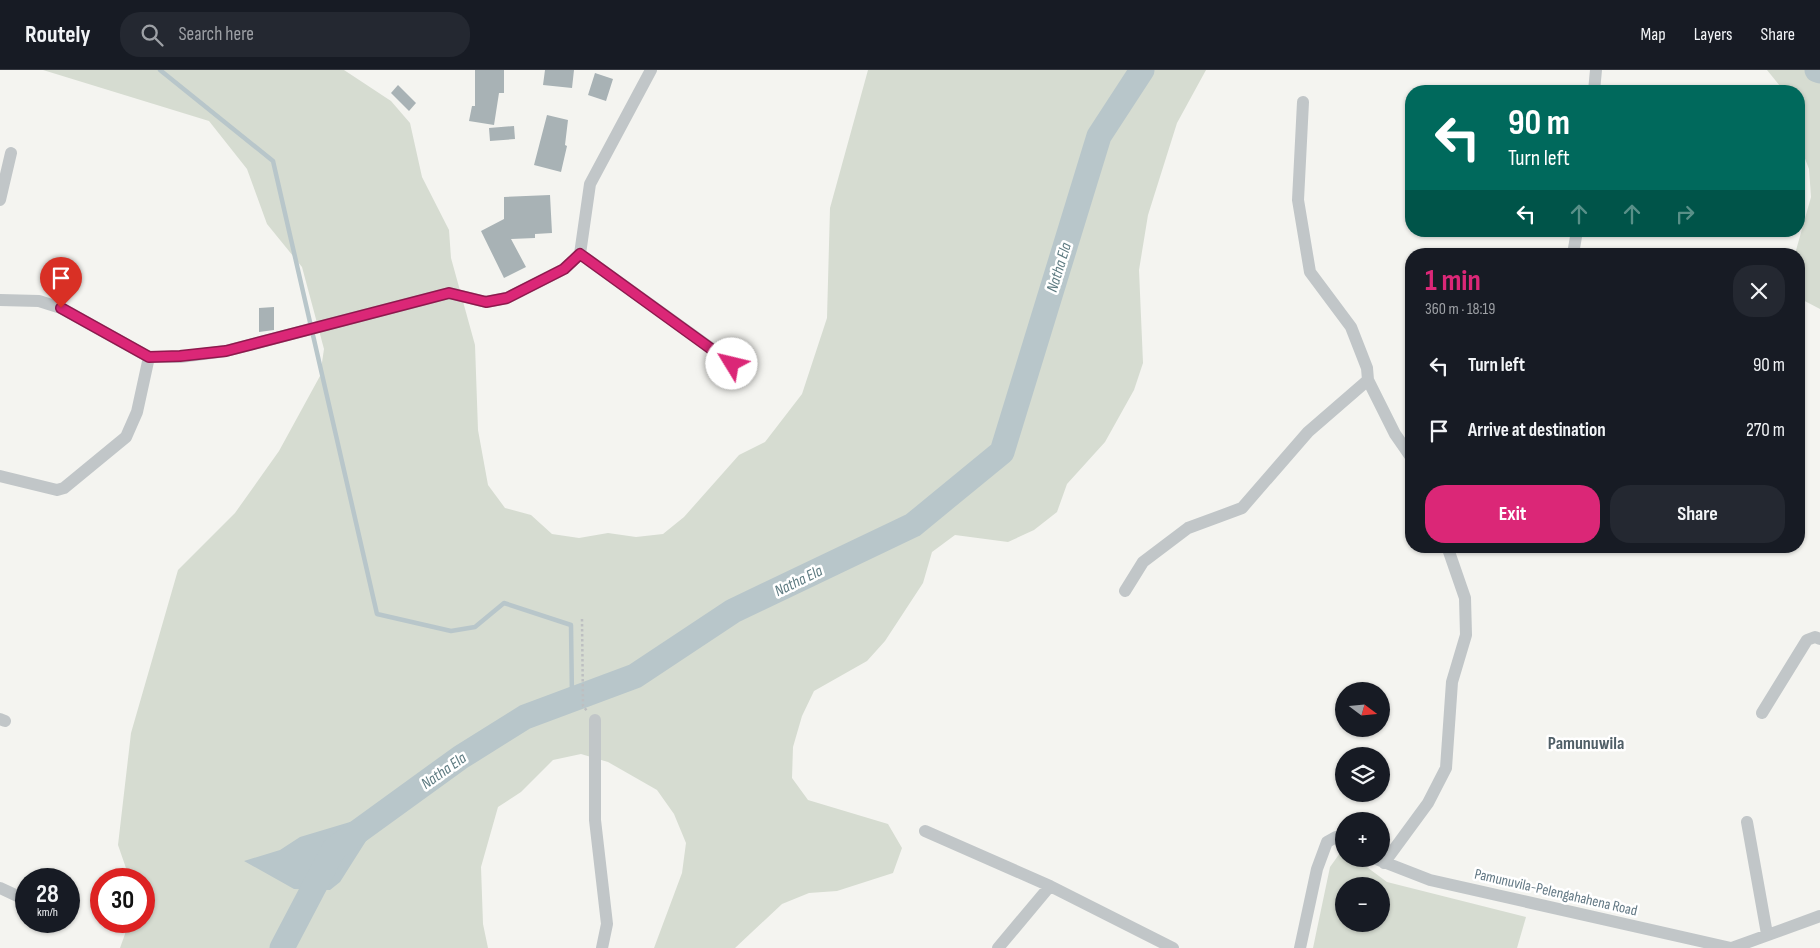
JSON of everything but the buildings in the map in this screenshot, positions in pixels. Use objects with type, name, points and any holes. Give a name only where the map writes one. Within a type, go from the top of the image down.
[{"type":"street","points":[[0,300],[40,301],[61,308],[149,357],[226,351],[449,293],[486,302],[507,298],[564,269],[580,254],[590,184],[651,70]]},
{"type":"street","points":[[1595,85],[1596,70]]},
{"type":"street","points":[[1303,102],[1298,200],[1310,272],[1351,327],[1367,368],[1368,380],[1395,434],[1405,448]]},
{"type":"street","points":[[0,200],[11,153]]},
{"type":"street","points":[[580,254],[732,364]]},
{"type":"street","points":[[0,476],[57,490],[64,488],[126,436],[137,412],[149,357]]},
{"type":"street","points":[[1125,591],[1143,562],[1188,528],[1242,508],[1308,432],[1368,380]]},
{"type":"street","points":[[1390,849],[1428,803],[1446,768],[1452,682],[1466,634],[1465,598],[1449,553]]},
{"type":"street","points":[[1762,712],[1808,640],[1814,637],[1820,639]]},
{"type":"street","points":[[595,720],[595,820],[607,924],[602,948]]},
{"type":"street","points":[[1747,822],[1767,934]]},
{"type":"street","points":[[924,831],[1050,886],[1148,943],[1173,948]]},
{"type":"street","points":[[1300,948],[1317,869],[1327,842],[1335,838]]},
{"type":"street","name":"Pamunuvila-Pelengahahena Road","points":[[1390,865],[1430,880],[1732,948],[1820,916]]},
{"type":"street","points":[[998,948],[1050,886]]},
{"type":"street","points":[[0,888],[15,895]]},
{"type":"path","points":[[582,619],[583,706]]},
{"type":"shaded area","points":[[43,70],[344,70],[391,101],[410,123],[422,177],[449,230],[451,258],[475,345],[478,430],[488,485],[505,508],[531,515],[552,534],[579,538],[608,533],[636,537],[663,534],[684,517],[739,455],[765,442],[802,394],[827,318],[830,208],[868,70],[1206,70],[1177,123],[1148,215],[1139,270],[1143,363],[1134,390],[1105,442],[1067,484],[1057,512],[1034,530],[1008,542],[955,535],[932,552],[923,583],[885,641],[867,661],[814,691],[802,716],[793,747],[792,778],[808,800],[888,824],[902,848],[893,873],[837,891],[809,893],[782,904],[735,948],[654,948],[682,873],[686,843],[674,814],[657,790],[608,762],[581,754],[553,760],[521,792],[498,807],[481,867],[483,924],[488,948],[120,948],[125,933],[155,933],[155,868],[126,868],[118,845],[131,733],[178,570],[235,513],[279,451],[320,376],[324,349],[302,267],[267,224],[247,169],[209,121]]},
{"type":"shaded area","points":[[1767,70],[1820,70],[1820,309],[1805,301],[1805,248],[1797,248],[1800,237],[1805,237],[1805,218],[1811,197],[1809,169],[1805,159],[1805,85],[1779,85]]},
{"type":"shaded area","points":[[370,816],[386,818],[366,841],[340,882],[330,890],[294,889],[244,861],[280,850],[300,837]]},
{"type":"shaded area","points":[[1335,860],[1335,867],[1367,867],[1380,877],[1335,877],[1335,932],[1390,932],[1390,883],[1526,917],[1517,948],[1313,948],[1330,867]]},
{"type":"waterway","points":[[160,70],[273,161],[377,614],[451,631],[475,627],[504,603],[571,625],[572,699]]},
{"type":"waterway","name":"Natha Ela","points":[[282,948],[334,849],[461,757],[525,717],[635,676],[733,611],[913,525],[1002,452],[1099,136],[1142,70]]},
{"type":"district","name":"Pamunuwila","points":[[1586,743]]},
{"type":"route","points":[[61,308],[149,357],[180,356],[226,351],[449,293],[486,302],[507,298],[564,269],[580,254],[732,364]]}]
